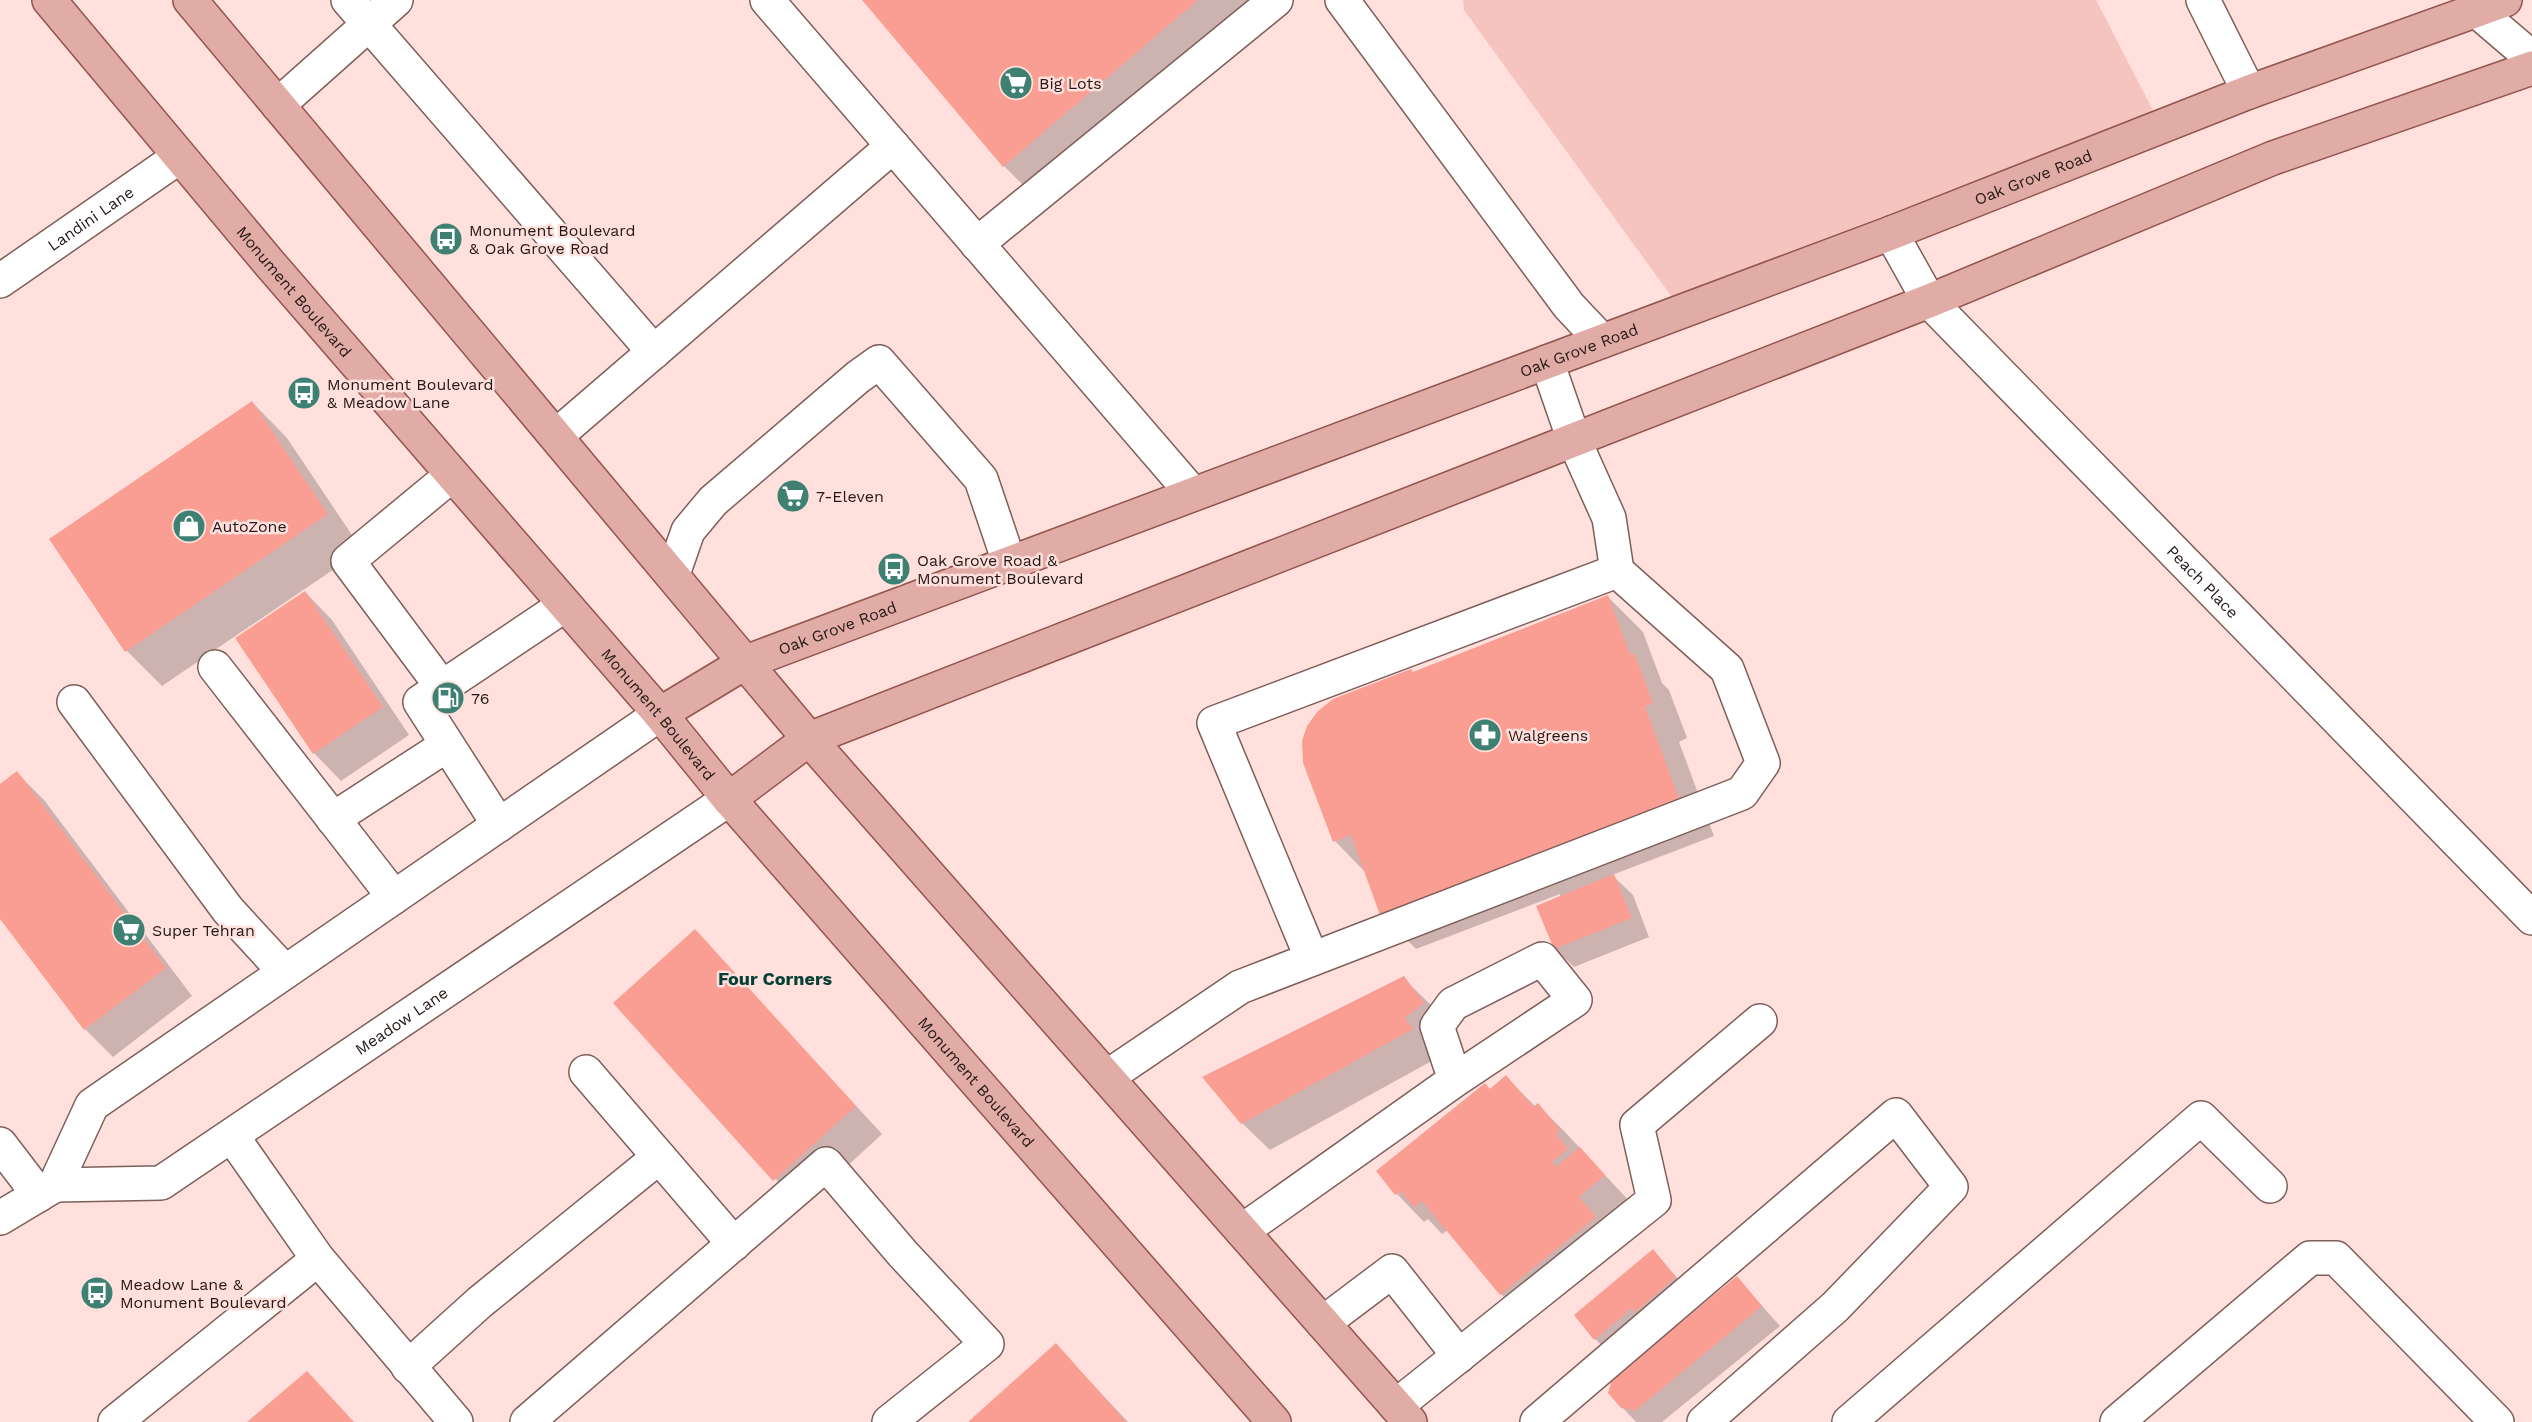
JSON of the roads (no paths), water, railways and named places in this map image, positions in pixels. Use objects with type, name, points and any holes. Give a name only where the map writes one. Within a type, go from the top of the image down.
[{"type":"main road","name":"Monument Boulevard","points":[[49,0],[179,157],[660,714],[729,799],[1274,1422]]},
{"type":"main road","points":[[190,0],[809,739],[1403,1414]]},
{"type":"main road","name":"Oak Grove Road","points":[[660,714],[746,662],[1891,233],[2249,92],[2491,5]]},
{"type":"main road","points":[[729,799],[809,739],[1929,301],[2273,158],[2532,68]]},
{"type":"street","points":[[278,105],[359,12],[396,0]]},
{"type":"street","points":[[767,0],[1193,494]]},
{"type":"street","points":[[977,244],[1276,0]]},
{"type":"street","points":[[1342,0],[1569,306],[1602,341]]},
{"type":"street","points":[[2203,0],[2249,92]]},
{"type":"street","points":[[2491,5],[2532,58]]},
{"type":"street","points":[[359,12],[654,352]]},
{"type":"street","points":[[556,436],[893,146]]},
{"type":"street","name":"Landini Lane","points":[[0,281],[179,157]]},
{"type":"street","name":"Peach Place","points":[[1891,233],[1929,301],[2532,918]]},
{"type":"street","points":[[673,574],[688,531],[713,501],[858,377],[879,362],[981,479],[1009,562]]},
{"type":"street","points":[[1107,1077],[1240,987],[1742,793],[1763,763],[1727,669],[1617,571],[1608,518],[1574,440],[1547,362]]},
{"type":"street","points":[[442,687],[348,561],[452,475]]},
{"type":"street","points":[[1312,959],[1214,723],[1617,571]]},
{"type":"street","points":[[499,825],[420,702],[565,605]]},
{"type":"street","points":[[215,667],[394,897]]},
{"type":"street","points":[[74,702],[228,910],[285,972]]},
{"type":"street","points":[[0,1144],[47,1190],[92,1105],[660,714]]},
{"type":"street","points":[[333,819],[447,745]]},
{"type":"street","name":"Meadow Lane","points":[[0,1218],[47,1190],[161,1183],[729,799]]},
{"type":"street","points":[[1403,1414],[1459,1356],[1654,1200],[1637,1125],[1760,1022]]},
{"type":"street","points":[[586,1072],[734,1244]]},
{"type":"street","points":[[1242,1231],[1455,1080]]},
{"type":"street","points":[[1545,1420],[1896,1115],[1950,1187],[1835,1307],[1704,1422]]},
{"type":"street","points":[[1849,1422],[2201,1118],[2270,1186]]},
{"type":"street","points":[[232,1136],[318,1259],[456,1422]]},
{"type":"street","points":[[408,1367],[480,1302],[660,1157]]},
{"type":"street","points":[[527,1422],[826,1164],[903,1254],[987,1344],[889,1422]]},
{"type":"street","points":[[2117,1422],[2310,1258],[2336,1258],[2498,1422]]},
{"type":"street","points":[[115,1422],[318,1259]]},
{"type":"street","points":[[1323,1323],[1392,1271],[1459,1356]]},
{"type":"place","name":"Big Lots","points":[[1016,83]]},
{"type":"place","name":"Monument Boulevard & Oak Grove Road","points":[[446,239]]},
{"type":"place","name":"Monument Boulevard & Meadow Lane","points":[[304,393]]},
{"type":"place","name":"7-Eleven","points":[[793,496]]},
{"type":"place","name":"AutoZone","points":[[189,526]]},
{"type":"place","name":"Oak Grove Road & Monument Boulevard","points":[[894,569]]},
{"type":"place","name":"76","points":[[448,698]]},
{"type":"place","name":"Walgreens","points":[[1485,735]]},
{"type":"place","name":"Super Tehran","points":[[129,930]]},
{"type":"place","name":"Meadow Lane & Monument Boulevard","points":[[97,1293]]},
{"type":"district","name":"Four Corners","points":[[775,978]]}]
